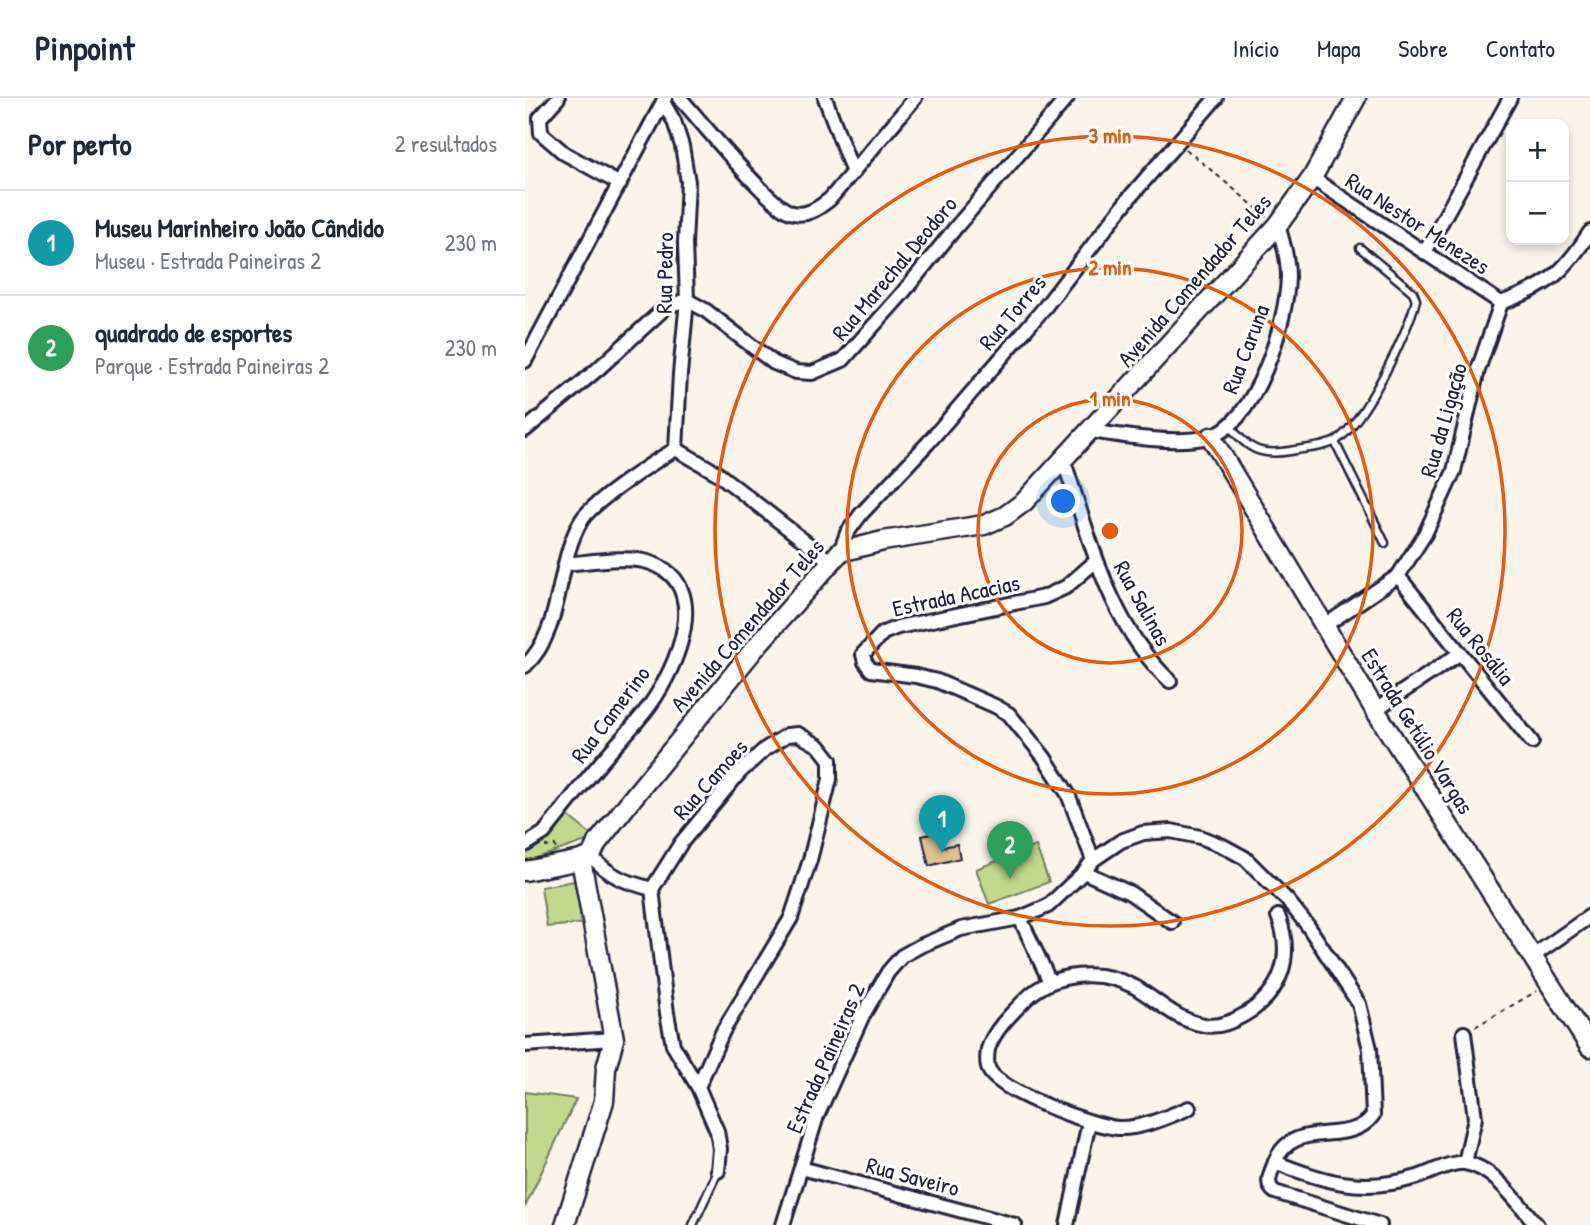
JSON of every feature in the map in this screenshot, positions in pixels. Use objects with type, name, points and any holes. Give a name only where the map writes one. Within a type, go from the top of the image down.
[{"type":"main road","name":"Avenida Comendador Teles","points":[[586,858],[777,621],[835,556],[883,541],[984,525],[1005,516],[1024,502],[1278,225],[1312,178],[1356,98]]},
{"type":"main road","name":"Estrada Getúlio Vargas","points":[[1211,437],[1375,709],[1590,1047]]},
{"type":"main road","points":[[525,871],[586,858],[614,1039],[606,1068],[604,1101],[565,1225]]},
{"type":"street","points":[[558,98],[540,118],[541,133],[564,153],[620,184]]},
{"type":"street","points":[[680,98],[769,198],[790,212],[803,213],[817,209],[853,173],[915,98]]},
{"type":"street","points":[[825,98],[853,173]]},
{"type":"street","name":"Rua Marechal Deodoro","points":[[687,300],[705,310],[773,363],[785,368],[812,373],[843,360],[1067,98]]},
{"type":"street","points":[[1425,252],[1510,98]]},
{"type":"street","points":[[525,361],[664,100]]},
{"type":"street","name":"Rua Pedro","points":[[664,100],[682,146],[688,182],[685,243],[687,300],[676,449]]},
{"type":"street","name":"Rua Torres","points":[[835,556],[861,514],[928,443],[1045,307],[1212,100]]},
{"type":"street","name":"Rua Nestor Menezes","points":[[1312,178],[1501,303]]},
{"type":"street","name":"Rua Caruna","points":[[1091,430],[1119,436],[1169,439],[1211,437],[1230,426],[1243,413],[1280,327],[1288,278],[1287,261],[1278,225]]},
{"type":"street","points":[[1501,303],[1549,282],[1563,270],[1590,232]]},
{"type":"street","points":[[525,430],[667,306],[687,300]]},
{"type":"street","name":"Rua da Ligação","points":[[1324,626],[1398,576],[1425,534],[1454,471],[1478,370],[1501,303]]},
{"type":"street","points":[[525,666],[534,658],[547,634],[572,541],[582,518],[654,461],[676,449],[717,473],[835,556]]},
{"type":"street","name":"Rua Salinas","points":[[1063,460],[1096,561],[1110,593],[1155,667],[1170,681]]},
{"type":"street","name":"Rua Camerino","points":[[525,845],[544,832],[652,703],[677,653],[687,615],[684,592],[668,570],[649,561],[566,564]]},
{"type":"street","name":"Estrada Acacias","points":[[1093,860],[1067,794],[1044,757],[1009,714],[937,681],[871,670],[863,654],[883,633],[898,626],[1026,602],[1055,593],[1096,561]]},
{"type":"street","name":"Rua Rosália","points":[[1398,576],[1532,742]]},
{"type":"street","points":[[1375,709],[1459,654]]},
{"type":"street","name":"Rua Camoes","points":[[652,889],[681,843],[711,805],[765,748],[787,735],[798,734],[819,746],[830,760],[829,779],[810,860],[791,918],[723,1031],[698,1087]]},
{"type":"street","name":"Estrada Paineiras 2","points":[[783,1225],[817,1116],[862,1017],[888,972],[902,957],[961,929],[1020,918],[1048,906],[1093,860],[1121,841],[1143,833],[1171,831],[1200,837],[1245,858],[1289,901],[1359,1004],[1370,1049],[1373,1115],[1362,1127],[1307,1135],[1290,1142],[1279,1151],[1275,1162]]},
{"type":"street","points":[[586,858],[605,872],[652,889],[673,1045],[698,1087],[717,1131],[720,1149],[718,1171]]},
{"type":"street","points":[[1084,872],[1130,893],[1172,922]]},
{"type":"street","points":[[1189,1108],[1157,1121],[1121,1128],[1089,1122],[1016,1092],[998,1080],[989,1071],[989,1048],[1007,1018],[1033,993],[1050,982],[1076,975],[1111,977],[1135,987],[1185,1020],[1206,1026],[1231,1022],[1265,1000],[1276,986],[1287,948],[1278,916]]},
{"type":"street","points":[[1533,956],[1590,916]]},
{"type":"street","points":[[1020,918],[1050,982]]},
{"type":"street","points":[[1464,1034],[1475,1118],[1465,1163]]},
{"type":"street","points":[[525,1045],[614,1039]]},
{"type":"street","points":[[1067,1225],[1089,1122]]},
{"type":"street","points":[[1380,1225],[1275,1192],[1268,1181],[1275,1162],[1352,1186],[1392,1184],[1465,1163],[1488,1173],[1502,1185],[1537,1225]]},
{"type":"street","name":"Rua Saveiro","points":[[801,1168],[1015,1225]]},
{"type":"lane","points":[[1230,426],[1241,441],[1258,452],[1285,452],[1335,442],[1350,430],[1361,415],[1394,352],[1416,300],[1413,292],[1360,248]]},
{"type":"lane","points":[[1335,442],[1385,543]]},
{"type":"lane","points":[[693,1225],[718,1171]]},
{"type":"path","points":[[1177,141],[1242,198],[1278,225]]},
{"type":"path","points":[[544,832],[548,842],[546,847],[555,845],[561,864]]},
{"type":"path","points":[[1464,1034],[1550,983]]},
{"type":"green space","points":[[567,815],[595,838],[525,862],[525,849],[550,836]]},
{"type":"green space","points":[[1036,846],[1049,882],[989,904],[976,869]]},
{"type":"green space","points":[[580,880],[587,923],[547,927],[541,887]]},
{"type":"green space","points":[[525,1092],[576,1099],[525,1207]]},
{"type":"building","points":[[939,832],[943,847],[957,844],[960,858],[929,866],[922,836]]},
{"type":"place","name":"Museu Marinheiro João Cândido","points":[[942,853]]},
{"type":"place","name":"quadrado de esportes","points":[[1010,879]]}]
